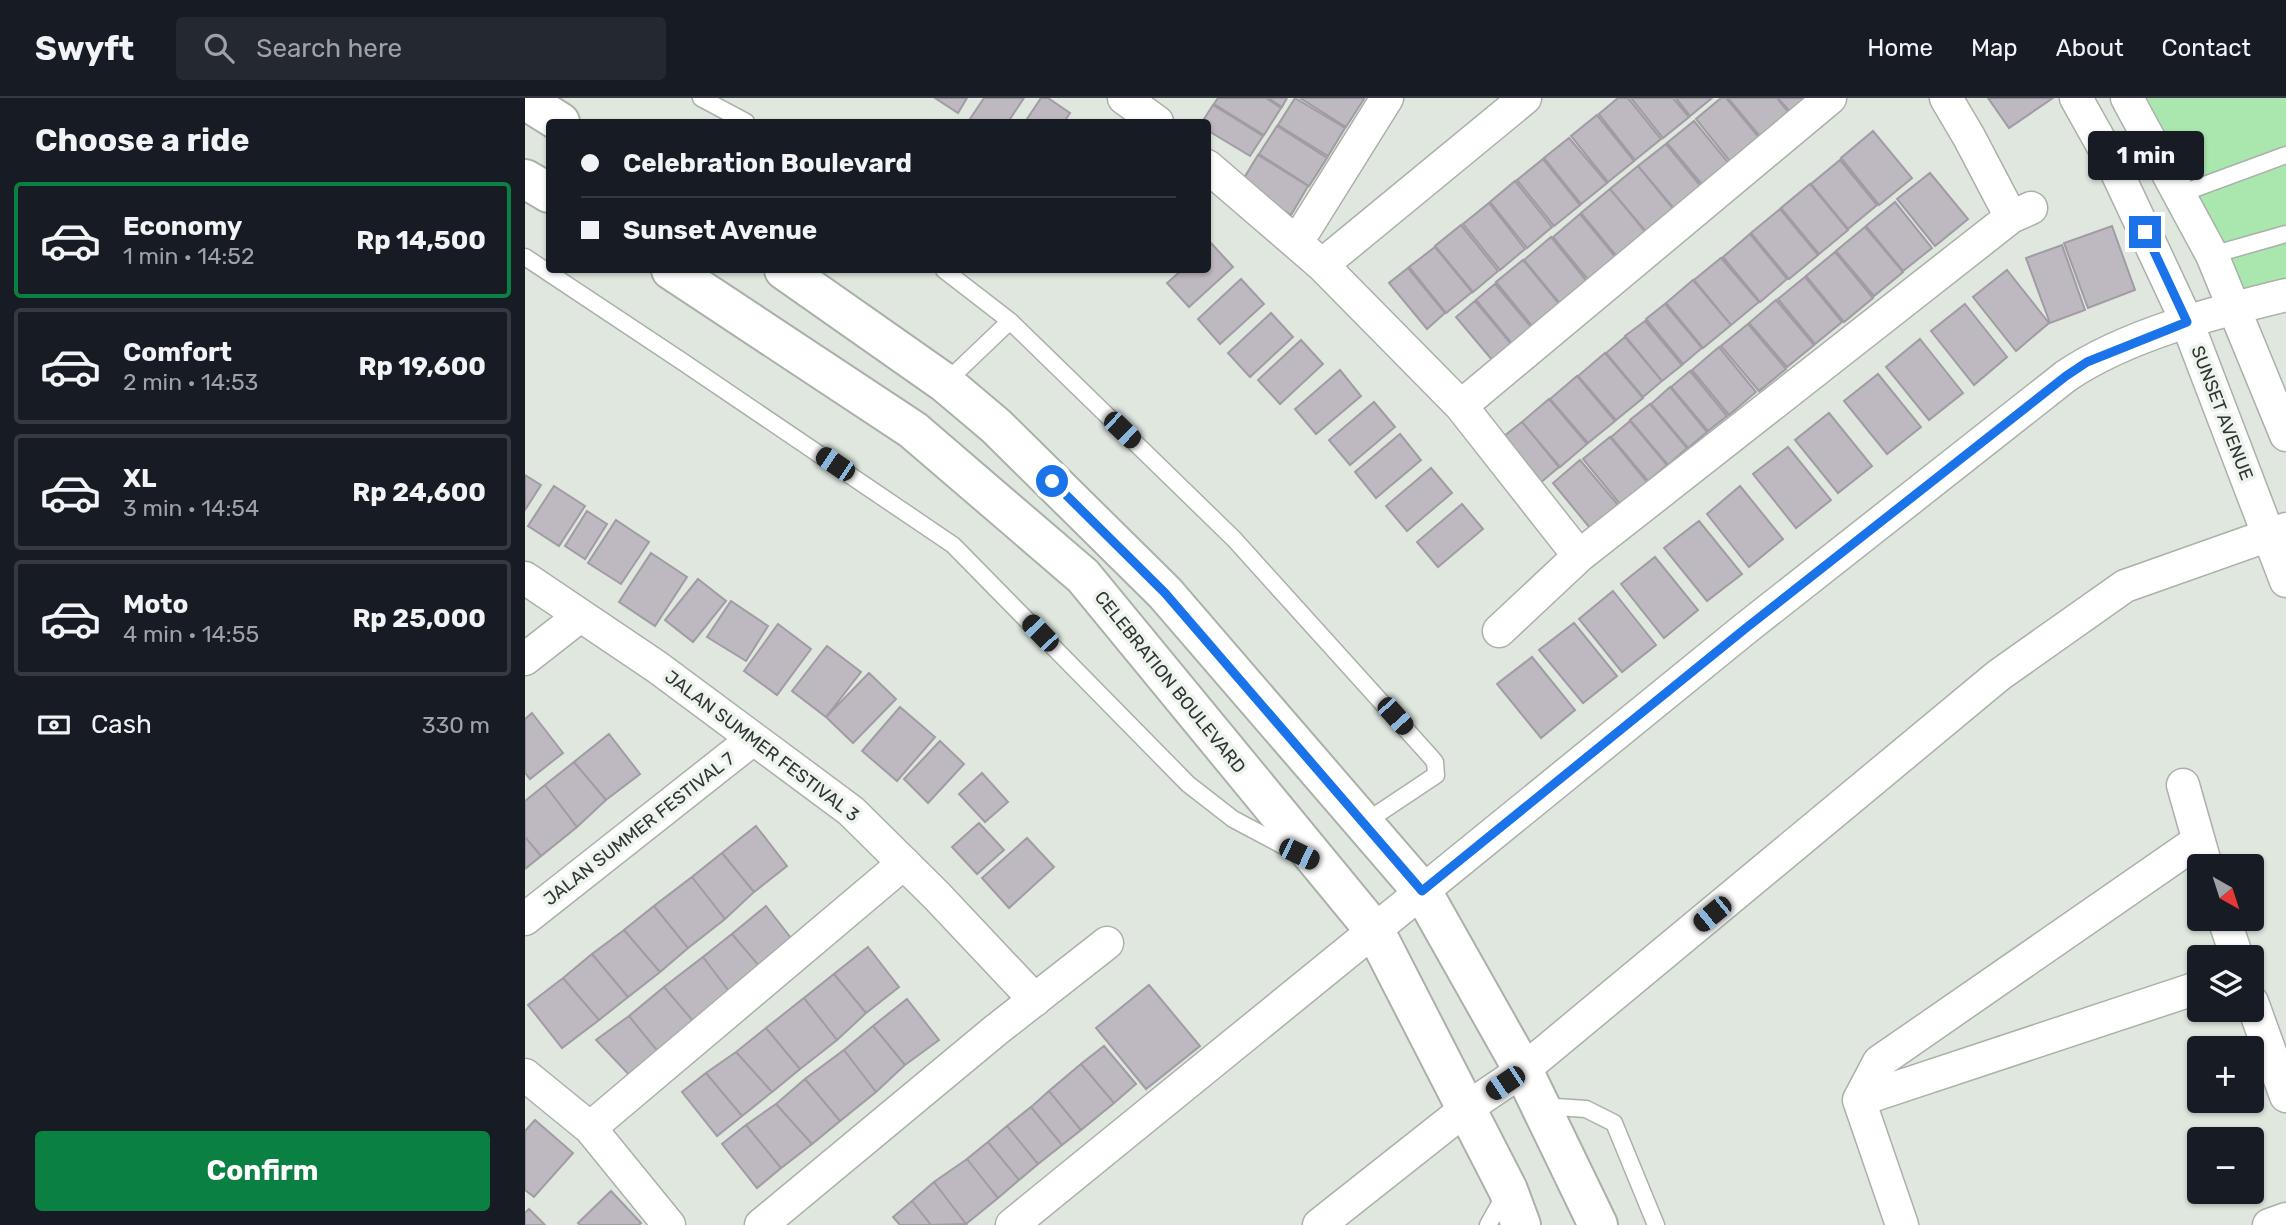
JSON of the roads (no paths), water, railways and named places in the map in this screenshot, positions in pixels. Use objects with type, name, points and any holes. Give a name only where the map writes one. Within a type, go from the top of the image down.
[{"type":"street","points":[[1124,98],[1160,114]]},
{"type":"street","points":[[1297,242],[1387,98]]},
{"type":"street","points":[[1322,265],[1525,98]]},
{"type":"street","points":[[1461,405],[1831,98]]},
{"type":"street","points":[[1499,631],[1579,556],[2021,213],[1946,98]]},
{"type":"street","name":"SUNSET AVENUE","points":[[2076,98],[2113,164],[2187,322],[2277,532],[2286,580]]},
{"type":"street","points":[[2127,98],[2212,255],[2286,435]]},
{"type":"street","points":[[525,100],[555,119]]},
{"type":"street","points":[[1211,169],[1322,265],[1461,405],[1579,556]]},
{"type":"street","points":[[525,179],[546,191]]},
{"type":"street","name":"CELEBRATION BOULEVARD","points":[[676,273],[913,430],[1083,576],[1375,932],[1508,1190],[1521,1225]]},
{"type":"street","points":[[788,273],[945,383],[996,426],[1165,593],[1422,891],[1523,1070],[1598,1225]]},
{"type":"street","points":[[1012,1225],[1746,628],[2066,376],[2087,362],[2187,322],[2286,295]]},
{"type":"street","points":[[1319,1225],[1467,1108],[1523,1070],[1999,675],[2125,586],[2277,532]]},
{"type":"street","name":"JALAN SUMMER FESTIVAL 3","points":[[525,578],[657,667],[851,811],[1035,1000]]},
{"type":"street","points":[[525,659],[580,616]]},
{"type":"street","name":"JALAN SUMMER FESTIVAL 7","points":[[525,919],[753,739]]},
{"type":"street","points":[[2183,785],[2202,854]]},
{"type":"street","points":[[590,1128],[904,863]]},
{"type":"street","points":[[1902,1225],[1859,1100],[1879,1062],[2187,864]]},
{"type":"street","points":[[761,1225],[1107,943]]},
{"type":"street","points":[[1859,1100],[2187,991]]},
{"type":"street","points":[[2259,1022],[2286,1096]]},
{"type":"street","points":[[525,1075],[590,1128],[669,1225]]},
{"type":"street","points":[[2269,1225],[2286,1219]]},
{"type":"lane","points":[[701,98],[740,119]]},
{"type":"lane","points":[[2180,194],[2286,155]]},
{"type":"lane","points":[[2212,255],[2286,234]]},
{"type":"lane","points":[[525,257],[546,271]]},
{"type":"lane","points":[[549,273],[953,545],[1188,783],[1233,819],[1321,865]]},
{"type":"lane","points":[[948,273],[1010,321],[1234,539],[1435,762],[1436,775],[1364,823]]},
{"type":"lane","points":[[945,383],[1010,321]]},
{"type":"lane","points":[[1541,1106],[1586,1109],[1614,1123],[1656,1225]]},
{"type":"lane","points":[[1488,1225],[1508,1190]]}]
